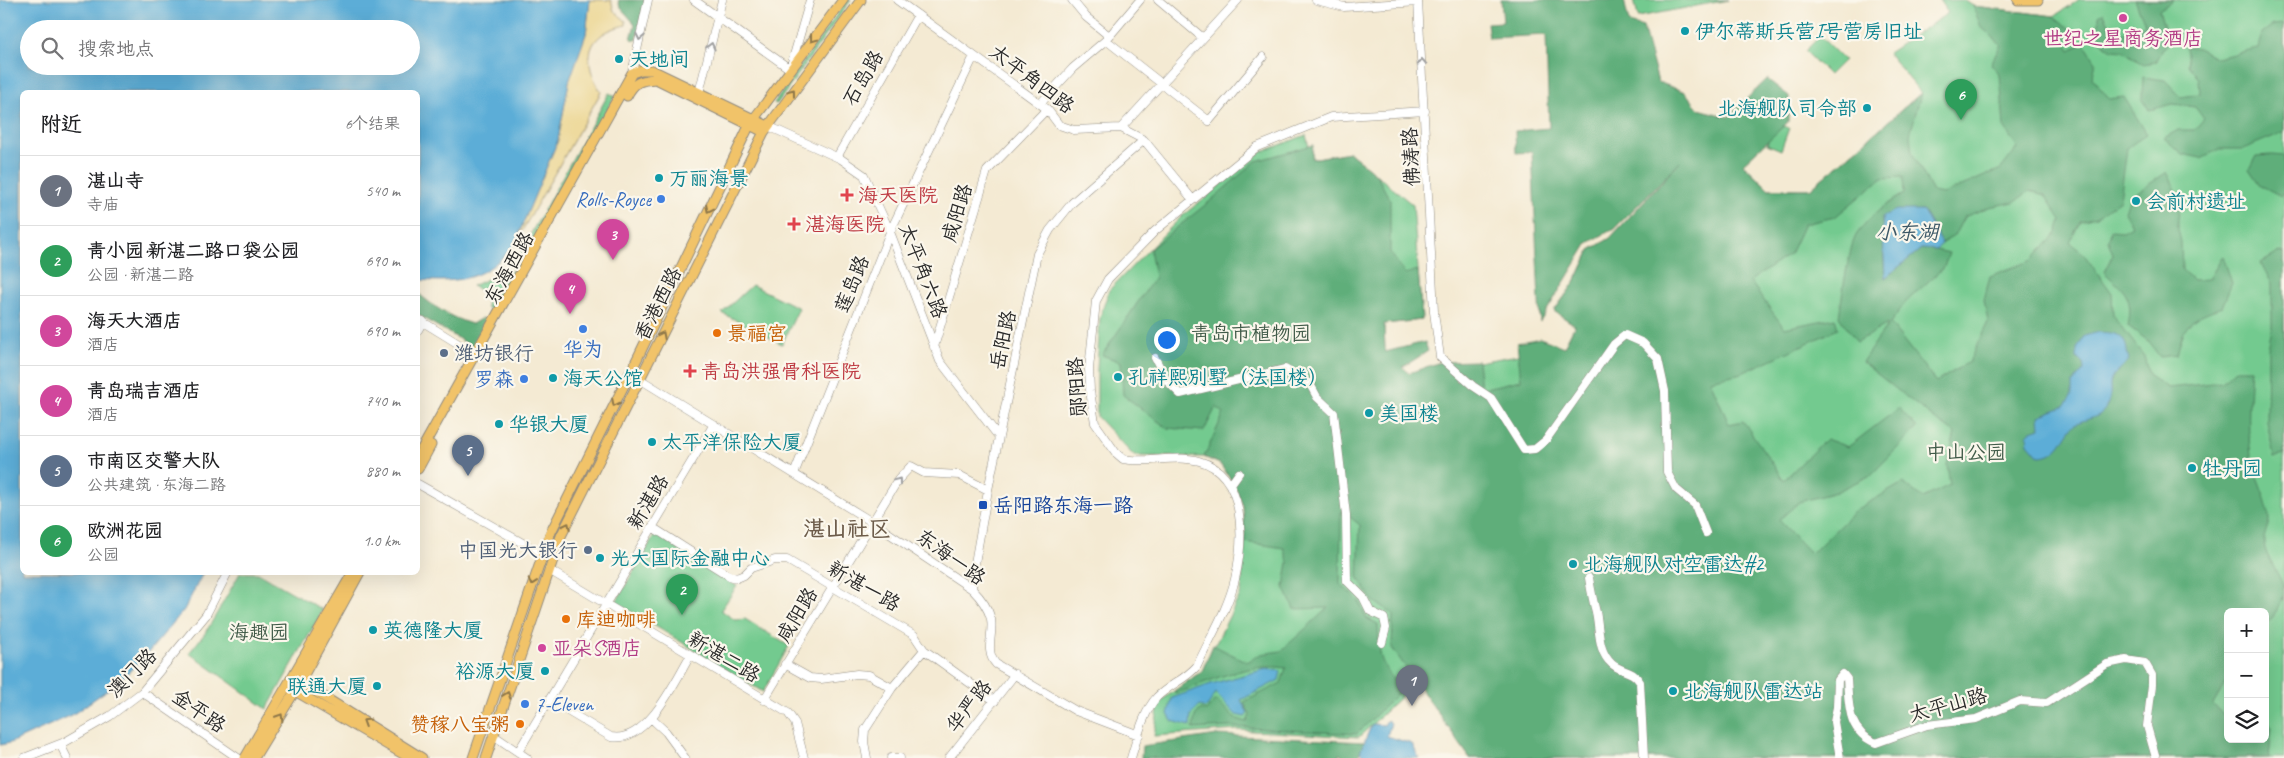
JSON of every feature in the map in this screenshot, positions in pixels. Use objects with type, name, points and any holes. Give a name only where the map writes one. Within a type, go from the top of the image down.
[{"type":"main road","name":"香港西路","points":[[474,753],[550,534],[751,121],[843,0]]},
{"type":"main road","name":"香港西路","points":[[486,758],[562,536],[766,129],[861,0]]},
{"type":"main road","points":[[2018,0],[2038,0]]},
{"type":"main road","points":[[632,73],[641,70],[652,70],[700,93],[766,129]]},
{"type":"main road","name":"东海西路","points":[[420,452],[632,73]]},
{"type":"main road","name":"东海西路","points":[[420,465],[633,84],[640,80],[656,79],[751,121]]},
{"type":"main road","points":[[297,680],[351,575]]},
{"type":"main road","points":[[254,758],[358,575]]},
{"type":"main road","points":[[297,680],[422,758]]},
{"type":"main road","points":[[245,758],[292,689]]},
{"type":"main road","points":[[292,689],[410,758]]},
{"type":"main road","points":[[466,758],[474,753]]},
{"type":"street","points":[[632,73],[648,0]]},
{"type":"street","points":[[694,0],[790,69],[810,0]]},
{"type":"street","points":[[700,93],[722,0]]},
{"type":"street","name":"太平角四路","points":[[897,0],[1044,107],[1058,125],[1074,130],[1121,128],[1144,140],[1193,200]]},
{"type":"street","points":[[1072,0],[1107,38],[1161,84],[1209,121],[1263,57]]},
{"type":"street","name":"咸阳路","points":[[934,347],[987,171],[1044,107],[1072,68],[1107,38],[1140,0]]},
{"type":"street","points":[[1158,0],[1203,38]]},
{"type":"street","points":[[1121,128],[1238,0]]},
{"type":"street","points":[[1316,0],[1344,7],[1418,1]]},
{"type":"street","name":"佛涛路","points":[[1418,1],[1434,312],[1440,357],[1473,386],[1490,398],[1524,450],[1535,449],[1546,440],[1614,344],[1625,335],[1643,342],[1658,359],[1665,390],[1667,472],[1676,489],[1695,505],[1706,532]]},
{"type":"street","name":"石岛路","points":[[836,157],[918,16]]},
{"type":"street","name":"莲岛路","points":[[794,474],[890,232],[974,56]]},
{"type":"street","name":"郧阳路","points":[[1231,484],[1221,473],[1199,460],[1123,459],[1099,432],[1093,414],[1089,369],[1096,301],[1108,279],[1155,231],[1257,146],[1331,117],[1425,111]]},
{"type":"street","name":"太平角六路","points":[[766,129],[784,132],[836,157],[864,175],[890,232],[940,361],[999,437]]},
{"type":"street","name":"岳阳路","points":[[972,588],[988,490],[1037,254],[1050,230],[1072,202],[1144,140]]},
{"type":"street","points":[[420,320],[476,354]]},
{"type":"street","points":[[1156,358],[1167,381],[1180,394],[1285,369],[1310,384],[1317,397],[1334,413],[1346,514],[1346,580],[1363,597],[1370,611],[1384,618],[1386,628],[1382,643]]},
{"type":"street","name":"东海一路","points":[[630,373],[872,522],[972,588],[984,604],[991,619],[990,651],[993,660],[1076,711],[1139,735]]},
{"type":"street","name":"新湛路","points":[[518,752],[714,424]]},
{"type":"street","name":"咸阳路","points":[[764,700],[898,480],[911,466],[924,473],[959,475],[988,490]]},
{"type":"street","points":[[1131,758],[1156,698],[1191,673],[1197,666],[1222,613],[1235,579],[1240,513],[1231,484],[1239,474]]},
{"type":"street","points":[[420,485],[542,554]]},
{"type":"street","name":"新湛一路","points":[[652,527],[729,576],[737,578],[744,575],[751,568],[775,560],[787,560],[914,635],[924,650],[995,701]]},
{"type":"street","name":"新湛二路","points":[[549,570],[788,713],[795,723],[803,756]]},
{"type":"street","name":"澳门路","points":[[24,758],[60,744],[110,716],[142,692],[206,615],[226,575]]},
{"type":"street","points":[[1589,578],[1603,652],[1613,665],[1636,674],[1640,682],[1644,758]]},
{"type":"street","points":[[867,758],[864,742],[865,730],[892,688],[924,650]]},
{"type":"street","points":[[549,700],[602,733],[618,738],[629,735],[652,719],[690,656]]},
{"type":"street","name":"太平山路","points":[[1840,758],[1834,722],[1837,707],[1838,680],[1843,674],[1847,679],[1852,721],[1867,739],[1876,743],[1927,725],[1976,718],[2020,700],[2047,704],[2107,664],[2126,660],[2145,663],[2152,675],[2147,726],[2156,758]]},
{"type":"street","points":[[786,664],[810,678],[820,679],[857,674],[869,675],[892,688]]},
{"type":"street","name":"华严路","points":[[949,758],[1015,674]]},
{"type":"street","name":"金平路","points":[[142,692],[238,758]]},
{"type":"street","points":[[652,719],[666,732],[685,758]]},
{"type":"street","points":[[493,735],[526,758]]},
{"type":"street","points":[[60,744],[67,758]]},
{"type":"street","points":[[891,758],[900,758]]},
{"type":"green space","points":[[618,0],[645,0],[637,40],[631,39],[635,24],[620,7]]},
{"type":"green space","points":[[847,0],[851,0],[777,104],[774,103]]},
{"type":"green space","name":"中山公园","points":[[1501,0],[1624,0],[1629,23],[1643,27],[1658,82],[1685,92],[1699,109],[1728,117],[1767,79],[1789,96],[1788,122],[1743,164],[1769,189],[1810,189],[1921,93],[1910,135],[1912,153],[1933,192],[1943,194],[2001,169],[2017,148],[2004,127],[2000,74],[1991,64],[2001,44],[1981,27],[1973,6],[2054,16],[2072,31],[2065,41],[2070,50],[2084,43],[2096,62],[2092,78],[2109,99],[2124,97],[2147,134],[2127,148],[2120,200],[2096,217],[2080,221],[2070,243],[2083,253],[2112,293],[2113,316],[2144,356],[2149,376],[2168,388],[2222,382],[2236,369],[2251,369],[2249,443],[2253,465],[2269,514],[2264,540],[2265,549],[2281,581],[2284,592],[2280,606],[2269,620],[2269,608],[2224,608],[2224,685],[2213,704],[2224,716],[2224,743],[2269,743],[2269,723],[2272,728],[2269,758],[1470,758],[1392,648],[1393,614],[1372,600],[1358,577],[1360,525],[1341,510],[1340,584],[1359,601],[1366,618],[1378,624],[1382,660],[1389,673],[1402,689],[1357,734],[1231,727],[1193,729],[1195,716],[1201,709],[1206,711],[1216,699],[1234,718],[1247,722],[1250,715],[1244,702],[1281,683],[1286,668],[1272,667],[1243,670],[1215,678],[1175,694],[1174,691],[1202,671],[1213,645],[1247,662],[1261,654],[1281,651],[1328,608],[1294,609],[1284,587],[1288,562],[1284,548],[1245,542],[1243,506],[1235,486],[1220,464],[1204,457],[1224,413],[1216,407],[1204,431],[1167,428],[1123,395],[1121,362],[1102,355],[1155,277],[1150,249],[1209,202],[1256,161],[1313,145],[1312,159],[1349,152],[1376,174],[1390,200],[1390,252],[1405,274],[1418,270],[1422,320],[1384,324],[1385,352],[1425,342],[1428,351],[1403,367],[1409,373],[1440,362],[1478,361],[1481,389],[1521,380],[1517,343],[1540,338],[1564,347],[1575,325],[1554,311],[1575,282],[1590,250],[1610,238],[1680,162],[1615,228],[1588,243],[1540,322],[1532,152],[1516,153],[1515,131],[1549,128],[1546,35],[1489,38],[1487,23],[1503,22]],"holes":[[[1903,177],[1904,194],[1872,216],[1857,234],[1848,261],[1839,317],[1857,342],[1889,323],[1862,362],[1955,433],[1947,465],[1950,485],[1923,498],[1903,483],[1857,509],[1811,554],[1779,520],[1799,502],[1836,492],[1871,475],[1917,428],[1899,408],[1848,447],[1826,439],[1784,480],[1743,421],[1729,424],[1710,380],[1742,373],[1838,329],[1835,318],[1784,328],[1750,281],[1790,254],[1804,224],[1835,217],[1882,178]],[[2030,191],[2045,195],[2061,220],[2057,233],[2032,260],[1990,276],[1984,300],[1988,322],[1969,362],[1936,382],[1890,323],[1906,302],[1944,267],[1949,253],[1921,249],[1885,278],[1882,217],[1922,210],[1942,243],[1954,236],[1964,217],[1989,207],[2014,202]]]},
{"type":"green space","points":[[1634,0],[1728,0],[1638,17]]},
{"type":"green space","name":"中山公园","points":[[1939,0],[1964,0],[1973,6],[2054,16],[2079,0],[2284,0],[2284,758],[1470,758],[1416,682],[1359,737],[1237,730],[1154,736],[1159,702],[1202,671],[1241,593],[1245,542],[1243,506],[1235,486],[1220,464],[1204,457],[1134,456],[1097,417],[1100,317],[1109,290],[1182,216],[1262,152],[1306,135],[1312,159],[1349,152],[1413,205],[1422,320],[1384,324],[1385,352],[1409,374],[1564,347],[1575,325],[1554,311],[1575,282],[1590,250],[1743,164],[1769,189],[1810,189],[1921,93],[1888,53],[1948,13]]},
{"type":"green space","points":[[2135,0],[2174,0],[2159,10],[2168,40],[2156,62],[2142,64],[2124,51],[2112,50],[2099,40],[2099,14],[2104,13],[2114,36],[2145,24]]},
{"type":"green space","points":[[2284,24],[2284,132],[2243,149],[2219,149],[2201,158],[2182,154],[2164,138],[2178,130],[2194,130],[2204,119],[2195,107],[2173,104],[2149,110],[2142,98],[2143,77],[2165,80],[2181,97],[2200,94],[2199,79],[2188,65],[2186,46],[2198,48],[2217,58],[2258,48],[2262,33],[2273,25]]},
{"type":"green space","points":[[1820,36],[1844,60],[1829,75],[1805,51]]},
{"type":"green space","points":[[609,93],[615,96],[520,267],[514,264]]},
{"type":"green space","points":[[1775,123],[1789,128],[1781,150],[1767,144]]},
{"type":"green space","points":[[2256,156],[2284,156],[2284,192],[2281,196],[2260,185],[2249,169]]},
{"type":"green space","points":[[2167,172],[2181,200],[2177,225],[2181,242],[2182,270],[2193,280],[2209,279],[2223,256],[2232,283],[2222,307],[2196,318],[2186,328],[2177,355],[2160,357],[2147,340],[2128,326],[2130,307],[2126,294],[2104,272],[2113,254],[2108,241],[2110,230],[2123,231],[2132,226],[2125,212],[2130,197]]},
{"type":"green space","points":[[2280,252],[2284,253],[2284,454],[2274,457],[2267,421],[2268,349],[2272,328],[2272,284],[2261,263]]},
{"type":"green space","points":[[506,268],[514,272],[492,310],[487,308],[483,294],[479,289],[472,286]]},
{"type":"green space","points":[[752,285],[799,308],[782,344],[722,313]]},
{"type":"green space","points":[[420,294],[457,319],[472,324],[482,318],[488,321],[473,347],[420,316]]},
{"type":"green space","points":[[655,534],[737,586],[721,610],[735,620],[745,619],[789,646],[763,692],[616,602]]},
{"type":"green space","name":"海趣园","points":[[239,575],[262,575],[323,610],[267,709],[189,653],[206,632]]},
{"type":"green space","points":[[1217,735],[1365,742],[1357,758],[1344,758],[1340,754],[1337,758],[1141,758],[1142,746]]},
{"type":"sand","points":[[590,0],[611,0],[614,11],[626,21],[626,25],[602,34],[595,41],[591,49],[591,69],[601,92],[514,245],[558,140],[569,82],[586,34]]},
{"type":"water","points":[[0,0],[590,0],[586,34],[569,82],[558,140],[514,245],[493,266],[482,272],[471,277],[447,281],[420,280],[420,90],[20,90],[20,575],[202,575],[184,610],[147,654],[117,683],[72,715],[10,743],[0,745]]},
{"type":"water","name":"小东湖","points":[[1896,210],[1922,210],[1942,243],[1936,250],[1921,249],[1885,278],[1882,217]]},
{"type":"water","points":[[2099,332],[2121,337],[2126,345],[2129,359],[2111,380],[2108,404],[2097,416],[2075,424],[2052,453],[2039,456],[2028,443],[2027,436],[2029,432],[2040,428],[2039,416],[2063,407],[2072,395],[2072,384],[2084,370],[2083,364],[2077,358],[2077,348],[2084,336]]},
{"type":"water","points":[[1266,669],[1281,671],[1279,680],[1241,700],[1248,713],[1245,717],[1236,715],[1216,693],[1206,708],[1199,706],[1191,715],[1190,726],[1172,721],[1168,714],[1172,698],[1211,684]]},
{"type":"water","points":[[1387,720],[1391,723],[1387,736],[1412,744],[1419,758],[1365,758],[1360,752],[1372,724],[1384,725]]},
{"type":"place","name":"世纪之星商务酒店","points":[[2123,18]]},
{"type":"place","name":"伊尔蒂斯兵营I号营房旧址","points":[[1685,31]]},
{"type":"place","name":"天地间","points":[[619,59]]},
{"type":"place","name":"北海舰队司令部","points":[[1867,108]]},
{"type":"place","name":"欧洲花园","points":[[1961,120]]},
{"type":"place","name":"万丽海景","points":[[659,178]]},
{"type":"place","name":"海天医院","points":[[847,195]]},
{"type":"place","name":"Rolls-Royce","points":[[661,199]]},
{"type":"place","name":"会前村遗址","points":[[2136,201]]},
{"type":"place","name":"湛海医院","points":[[794,224]]},
{"type":"place","name":"海天大酒店","points":[[613,260]]},
{"type":"place","name":"青岛瑞吉酒店","points":[[570,314]]},
{"type":"place","name":"华为","points":[[583,329]]},
{"type":"place","name":"景福宫","points":[[717,333]]},
{"type":"place","name":"潍坊银行","points":[[444,353]]},
{"type":"place","name":"青岛洪强骨科医院","points":[[690,371]]},
{"type":"place","name":"孔祥熙别墅（法国楼）","points":[[1118,377]]},
{"type":"place","name":"海天公馆","points":[[553,378]]},
{"type":"place","name":"罗森","points":[[524,379]]},
{"type":"place","name":"美国楼","points":[[1369,413]]},
{"type":"place","name":"华银大厦","points":[[499,424]]},
{"type":"place","name":"太平洋保险大厦","points":[[652,442]]},
{"type":"place","name":"牡丹园","points":[[2192,468]]},
{"type":"place","name":"市南区交警大队","points":[[468,476]]},
{"type":"place","name":"岳阳路东海一路","points":[[983,505]]},
{"type":"place","name":"中国光大银行","points":[[588,550]]},
{"type":"place","name":"光大国际金融中心","points":[[600,558]]},
{"type":"place","name":"北海舰队对空雷达#2","points":[[1573,564]]},
{"type":"place","name":"青小园·新湛二路口袋公园","points":[[682,615]]},
{"type":"place","name":"库迪咖啡","points":[[566,619]]},
{"type":"place","name":"英德隆大厦","points":[[373,630]]},
{"type":"place","name":"亚朵S酒店","points":[[542,648]]},
{"type":"place","name":"裕源大厦","points":[[545,671]]},
{"type":"place","name":"联通大厦","points":[[377,686]]},
{"type":"place","name":"北海舰队雷达站","points":[[1673,691]]},
{"type":"place","name":"7-Eleven","points":[[525,704]]},
{"type":"place","name":"湛山寺","points":[[1412,706]]},
{"type":"place","name":"赞稼八宝粥","points":[[520,724]]},
{"type":"district","name":"湛山社区","points":[[847,529]]},
{"type":"park label","name":"青岛市植物园","points":[[1251,333]]}]
